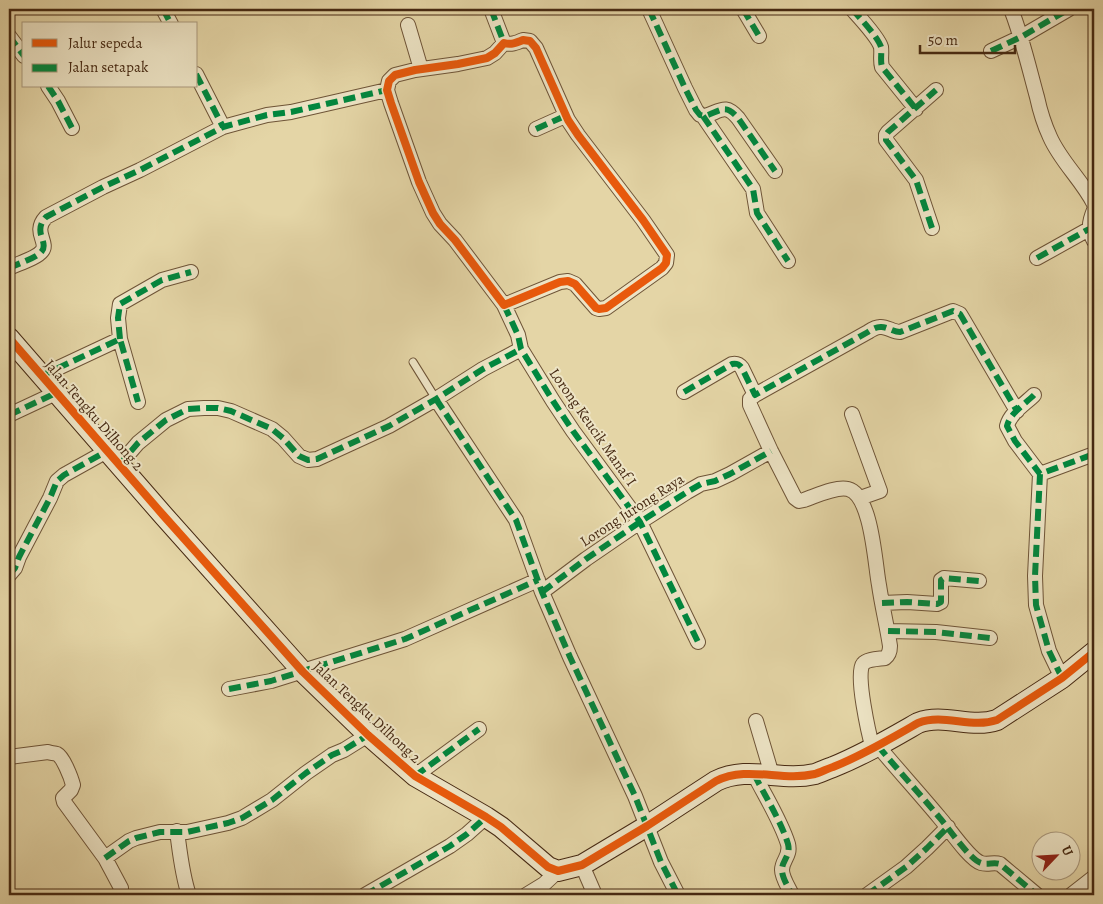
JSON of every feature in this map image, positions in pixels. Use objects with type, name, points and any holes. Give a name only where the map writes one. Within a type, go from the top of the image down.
[{"type":"street","points":[[163,9],[170,22]]},
{"type":"street","points":[[492,9],[504,43]]},
{"type":"street","points":[[649,9],[684,88],[696,110],[703,116],[753,189],[757,213],[788,262]]},
{"type":"street","points":[[743,9],[759,36]]},
{"type":"street","points":[[852,9],[878,41],[881,50],[882,67],[916,109]]},
{"type":"street","points":[[1011,9],[1050,138],[1090,195],[1094,204]]},
{"type":"street","points":[[991,51],[1021,37],[1069,9]]},
{"type":"street","points":[[408,25],[421,69]]},
{"type":"street","points":[[9,36],[22,53]]},
{"type":"street","points":[[504,43],[516,43],[523,40],[532,42],[565,116],[668,255],[668,259],[662,268],[606,308],[596,308],[575,284],[568,280],[504,305]]},
{"type":"street","points":[[9,268],[36,256],[42,250],[44,246],[40,226],[46,217],[103,186],[140,170],[223,127],[267,115],[291,112],[387,90],[388,81],[395,76],[421,69],[487,58],[496,53],[504,43]]},
{"type":"street","points":[[198,78],[223,127]]},
{"type":"street","points":[[49,88],[72,128]]},
{"type":"street","name":"Lorong Keucik Manaf I","points":[[387,90],[419,182],[433,213],[504,305],[518,335],[521,349],[553,402],[640,522],[698,642]]},
{"type":"street","points":[[932,228],[916,180],[886,140],[886,135],[936,90]]},
{"type":"street","points":[[703,116],[722,109],[732,111],[775,171]]},
{"type":"street","points":[[536,129],[565,116]]},
{"type":"street","points":[[1037,258],[1092,235],[1090,222],[1094,210]]},
{"type":"street","points":[[138,402],[120,339],[118,318],[120,304],[162,280],[191,272]]},
{"type":"street","points":[[1017,411],[960,314],[953,311],[900,332],[878,327],[750,399],[750,404],[771,451],[792,494],[797,500],[804,500],[834,490],[849,489],[860,498],[864,507],[874,546],[890,646],[888,657],[866,662],[860,670],[862,692],[875,748],[948,826],[975,859],[980,862],[1000,864],[1037,895]]},
{"type":"street","name":"Jalan Tengku Dilhong 2","points":[[9,338],[303,672],[368,735],[415,776],[486,817],[501,827],[548,867],[558,871]]},
{"type":"street","points":[[41,376],[120,339]]},
{"type":"street","points":[[9,575],[15,568],[57,481],[64,475],[113,458],[138,443],[166,420],[188,409],[218,408],[231,411],[272,429],[303,459],[312,460],[390,426],[483,369],[521,349]]},
{"type":"street","points":[[684,392],[735,364],[740,365],[742,368],[755,395]]},
{"type":"street","points":[[9,415],[56,393]]},
{"type":"street","points":[[1034,395],[1017,411],[1007,426],[1015,441],[1040,474],[1035,576],[1036,605],[1048,651],[1062,678]]},
{"type":"street","points":[[436,399],[516,520],[540,586],[570,657],[635,796],[661,862],[678,895]]},
{"type":"street","points":[[852,414],[880,491],[860,498]]},
{"type":"street","name":"Lorong Jurong Raya","points":[[229,689],[271,682],[405,639],[540,586],[586,559],[700,484],[715,481],[771,451]]},
{"type":"street","points":[[1040,474],[1094,454]]},
{"type":"street","points":[[882,603],[937,604],[941,602],[941,580],[944,578],[979,581]]},
{"type":"street","points":[[888,632],[936,632],[990,638]]},
{"type":"street","points":[[526,895],[544,884],[558,871],[582,865],[725,776],[736,774],[788,777],[815,774],[875,748],[926,720],[940,719],[989,723],[997,720],[1062,678],[1094,652]]},
{"type":"street","points":[[756,721],[763,775],[778,822],[788,845],[787,857],[782,869],[792,895]]},
{"type":"street","points":[[415,776],[478,729]]},
{"type":"street","points":[[105,858],[128,841],[136,838],[154,833],[187,832],[242,818],[272,800],[332,755],[368,735]]},
{"type":"street","points":[[9,757],[48,752],[60,756],[73,785],[63,798],[64,802],[105,858],[121,888]]},
{"type":"street","points":[[365,895],[450,846],[486,817]]},
{"type":"street","points":[[867,895],[913,860],[948,826]]},
{"type":"street","points":[[177,831],[184,877],[189,895]]},
{"type":"street","points":[[582,865],[594,895]]},
{"type":"street","points":[[1072,895],[1094,877]]},
{"type":"lane","points":[[413,362],[436,399]]},
{"type":"marked path","points":[[163,9],[170,22]]},
{"type":"marked path","points":[[491,9],[504,43]]},
{"type":"marked path","points":[[649,9],[696,110],[700,115],[705,116],[726,109],[734,113],[775,171]]},
{"type":"marked path","points":[[743,9],[759,36]]},
{"type":"marked path","points":[[852,9],[879,43],[882,67],[916,109]]},
{"type":"marked path","points":[[991,51],[1021,37],[1069,9]]},
{"type":"marked path","points":[[9,36],[22,53]]},
{"type":"marked path","points":[[198,78],[223,127]]},
{"type":"marked path","points":[[49,88],[72,128]]},
{"type":"marked path","points":[[9,268],[42,251],[44,244],[40,227],[46,217],[223,127],[267,115],[291,112],[387,90]]},
{"type":"marked path","points":[[932,228],[916,180],[886,140],[886,135],[936,90]]},
{"type":"marked path","points":[[536,129],[565,116]]},
{"type":"marked path","points":[[703,116],[753,189],[757,213],[788,261]]},
{"type":"marked path","points":[[1037,258],[1089,229]]},
{"type":"marked path","points":[[120,339],[118,318],[120,304],[162,280],[191,272]]},
{"type":"marked path","points":[[504,305],[518,335],[521,349],[553,401],[640,522],[698,642]]},
{"type":"marked path","points":[[684,392],[735,364],[742,368],[755,395],[875,328],[882,327],[900,332],[953,311],[960,314],[1017,411]]},
{"type":"marked path","points":[[41,376],[120,339],[138,402]]},
{"type":"marked path","points":[[119,465],[138,443],[166,420],[188,409],[204,408],[218,408],[231,411],[272,429],[299,456],[308,460],[317,459],[389,426],[483,369],[521,349]]},
{"type":"marked path","points":[[9,415],[56,393]]},
{"type":"marked path","points":[[1034,395],[1014,413],[1007,426],[1015,441],[1040,474]]},
{"type":"marked path","points":[[436,399],[516,520],[542,592],[570,657],[635,796],[661,862],[678,895]]},
{"type":"marked path","points":[[9,575],[15,568],[57,481],[64,475],[107,451]]},
{"type":"marked path","points":[[542,592],[586,559],[687,492],[701,484],[715,481],[730,474],[771,451]]},
{"type":"marked path","points":[[1062,678],[1049,651],[1036,605],[1035,576],[1040,474],[1094,454]]},
{"type":"marked path","points":[[882,603],[937,604],[941,602],[941,580],[944,578],[979,581]]},
{"type":"marked path","points":[[229,689],[271,681],[405,639],[538,580]]},
{"type":"marked path","points":[[888,631],[936,632],[990,638]]},
{"type":"marked path","points":[[415,776],[479,729]]},
{"type":"marked path","points":[[105,858],[136,838],[160,832],[187,832],[242,818],[272,800],[332,755],[368,735]]},
{"type":"marked path","points":[[878,746],[971,856],[981,863],[1000,864],[1037,895]]},
{"type":"marked path","points":[[754,774],[788,844],[789,848],[783,863],[782,873],[792,895]]},
{"type":"marked path","points":[[365,895],[450,846],[486,817]]},
{"type":"marked path","points":[[867,895],[906,867],[948,827]]},
{"type":"cycle path","points":[[523,40],[530,41],[536,48],[568,120],[578,135],[643,220],[667,255],[666,263],[662,268],[606,308],[596,308],[575,284],[568,281],[560,282],[504,305],[433,213],[419,182],[391,103],[387,90],[389,81],[395,75],[487,58],[495,53],[504,43],[509,44],[523,40]]},
{"type":"cycle path","points":[[9,338],[303,672],[368,735],[415,776],[486,817],[501,827],[548,867],[558,871],[582,865],[716,781],[728,776],[740,774],[790,776],[815,774],[866,752],[918,723],[928,720],[977,723],[997,720],[1062,678],[1094,652]]}]
